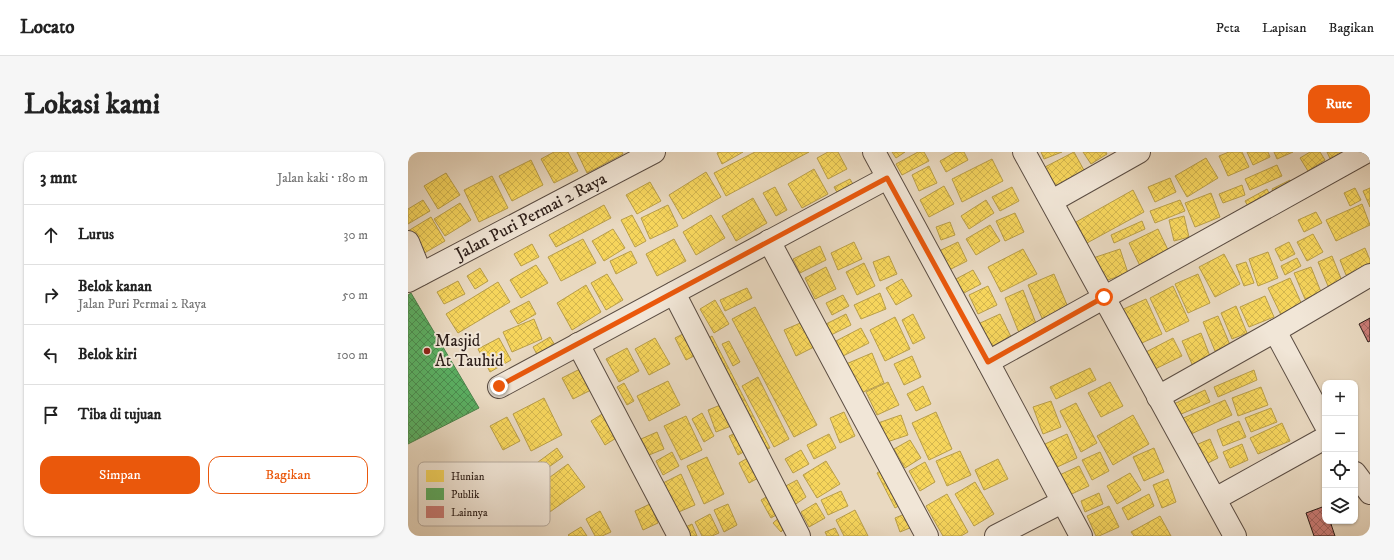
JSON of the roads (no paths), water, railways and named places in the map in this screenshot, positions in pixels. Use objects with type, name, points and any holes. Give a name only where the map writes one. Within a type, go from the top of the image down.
[{"type":"street","name":"Jalan Puri Permai 2 Raya","points":[[415,278],[654,152]]},
{"type":"street","points":[[874,152],[1081,536]]},
{"type":"street","points":[[1024,152],[1235,536]]},
{"type":"street","points":[[1052,201],[1139,152]]},
{"type":"street","points":[[988,362],[1366,152]]},
{"type":"street","points":[[499,386],[887,178]]},
{"type":"street","points":[[769,241],[927,536]]},
{"type":"street","points":[[408,242],[415,278]]},
{"type":"street","points":[[1158,397],[1370,275]]},
{"type":"street","points":[[674,293],[799,536]]},
{"type":"street","points":[[1275,331],[1322,418]]},
{"type":"street","points":[[578,344],[679,536]]},
{"type":"street","points":[[1215,499],[1322,440]]},
{"type":"street","points":[[1358,477],[1370,493]]},
{"type":"street","points":[[996,536],[1062,502]]},
{"type":"place","name":"Masjid At Tauhid","points":[[427,351]]}]
